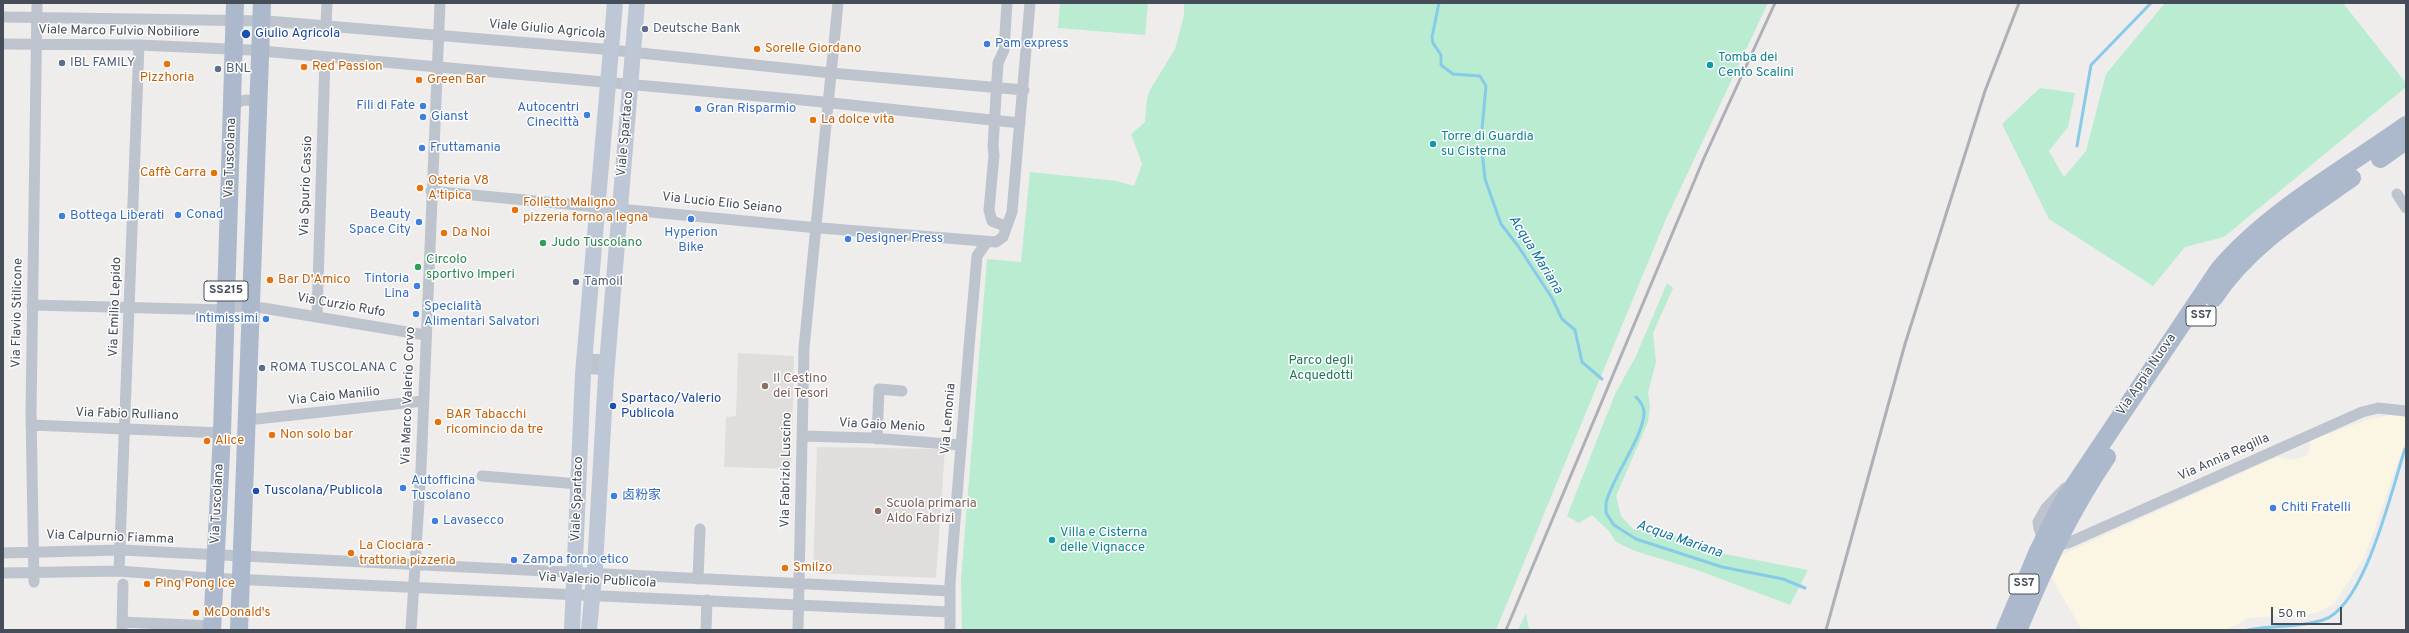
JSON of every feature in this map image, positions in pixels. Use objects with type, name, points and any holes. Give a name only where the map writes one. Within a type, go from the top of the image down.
[{"type":"main road","name":"Via Tuscolana","points":[[212,628],[222,432],[234,104],[235,11]]},
{"type":"main road","name":"Via Tuscolana","points":[[239,630],[243,558],[261,12]]},
{"type":"main road","name":"Via Appia Nuova","points":[[2005,630],[2081,473],[2208,284],[2236,250],[2273,218],[2406,125]]},
{"type":"main road","name":"Via Appia Nuova","points":[[2018,630],[2049,541],[2229,277],[2267,239],[2406,141]]},
{"type":"street","name":"Via Flavio Stilicone","points":[[34,577],[31,425],[37,3]]},
{"type":"street","points":[[326,25],[327,3]]},
{"type":"street","name":"Via Marco Valerio Corvo","points":[[411,630],[423,401],[436,67],[440,3]]},
{"type":"street","name":"Viale Spartaco","points":[[572,630],[585,364],[615,3]]},
{"type":"street","name":"Viale Spartaco","points":[[589,630],[595,574],[607,365],[637,3]]},
{"type":"street","name":"Via Fabrizio Luscino","points":[[798,630],[804,348],[838,3]]},
{"type":"street","points":[[1006,226],[993,222],[989,214],[994,155],[994,120],[998,63],[1004,50],[1007,3]]},
{"type":"street","points":[[986,243],[1001,239],[1012,212],[1028,52],[1030,3]]},
{"type":"street","name":"Viale Marco Fulvio Nobiliore","points":[[3,17],[235,11]]},
{"type":"street","points":[[235,11],[261,12]]},
{"type":"street","name":"Viale Giulio Agricola","points":[[261,12],[326,25],[633,52],[831,73],[1024,90]]},
{"type":"street","name":"Viale Marco Fulvio Nobiliore","points":[[3,44],[139,44],[234,49]]},
{"type":"street","name":"Via Emilio Lepido","points":[[119,571],[126,429],[139,44]]},
{"type":"street","points":[[234,49],[828,103],[1020,123]]},
{"type":"street","name":"Via Spurio Cassio","points":[[317,316],[325,58]]},
{"type":"street","name":"Via Tuscolana","points":[[234,104],[243,100],[249,100],[257,107]]},
{"type":"street","name":"Via Lucio Elio Seiano","points":[[431,191],[986,243]]},
{"type":"street","points":[[2397,194],[2406,208]]},
{"type":"street","name":"Via Lemonia","points":[[950,630],[950,591],[960,445],[977,256],[986,243]]},
{"type":"street","points":[[32,304],[130,308],[251,308]]},
{"type":"street","name":"Via Curzio Rufo","points":[[251,308],[317,316],[425,335]]},
{"type":"street","points":[[585,364],[607,365]]},
{"type":"street","points":[[877,439],[879,389],[902,391]]},
{"type":"street","name":"Via Caio Manilio","points":[[247,420],[423,401]]},
{"type":"street","name":"Via Annia Regilla","points":[[2049,541],[2068,543],[2362,412],[2378,408],[2406,411]]},
{"type":"street","name":"Via Fabio Rulliano","points":[[31,425],[222,432]]},
{"type":"street","name":"Via Gaio Menio","points":[[802,436],[877,439],[960,445]]},
{"type":"street","points":[[482,476],[579,484]]},
{"type":"street","points":[[698,579],[700,529]]},
{"type":"street","name":"Via Calpurnio Fiamma","points":[[3,553],[34,550],[121,550],[243,558]]},
{"type":"street","name":"Via Valerio Publicola","points":[[243,558],[415,564],[950,591]]},
{"type":"street","points":[[3,574],[34,577],[119,571],[215,578]]},
{"type":"street","name":"Via Valerio Publicola","points":[[215,578],[950,612]]},
{"type":"street","points":[[123,584],[122,626],[212,628]]},
{"type":"street","points":[[706,630],[707,600]]},
{"type":"shaded area","name":"Il Cestino dei Tesori","points":[[738,353],[794,356],[791,469],[724,467],[726,417],[736,416]]},
{"type":"shaded area","name":"Chiti Fratelli","points":[[2390,415],[2406,417],[2406,439],[2365,556],[2334,604],[2316,613],[2248,618],[2227,630],[2082,630],[2052,579],[2059,556],[2277,457],[2293,460],[2308,455],[2311,440],[2370,419]]},
{"type":"shaded area","name":"Scuola primaria Aldo Fabrizi","points":[[817,447],[945,449],[936,578],[813,573]]},
{"type":"green space","points":[[1060,3],[1148,3],[1145,35],[1058,28]]},
{"type":"green space","name":"Parco degli Acquedotti","points":[[1184,3],[1768,3],[1666,219],[1496,630],[962,630],[961,579],[987,259],[1021,262],[1030,172],[1117,181],[1134,186],[1142,164],[1131,134],[1145,122],[1147,99],[1150,90],[1175,49],[1184,15]]},
{"type":"green space","points":[[2165,3],[2343,3],[2406,83],[2406,87],[2224,237],[2185,247],[2153,286],[2049,219],[2002,124],[2040,88],[2075,93],[2068,127],[2049,151],[2064,177],[2086,151],[2106,74]]},
{"type":"green space","points":[[1667,283],[1673,288],[1653,333],[1656,362],[1648,393],[1650,407],[1648,422],[1616,496],[1621,516],[1633,529],[1668,533],[1704,550],[1808,570],[1790,605],[1697,570],[1635,551],[1616,542],[1609,531],[1592,515],[1579,523],[1567,516],[1615,394],[1636,356]]},
{"type":"green space","points":[[1526,613],[1529,630],[1518,630]]},
{"type":"waterway","name":"Acqua Mariana","points":[[1439,3],[1432,37],[1433,43],[1441,55],[1441,65],[1453,74],[1480,76],[1486,86],[1481,140]]},
{"type":"waterway","points":[[2077,146],[2091,65],[2151,3]]},
{"type":"waterway","name":"Acqua Mariana","points":[[1482,151],[1485,179],[1501,224],[1518,246],[1552,298],[1562,319],[1575,330],[1582,362],[1602,379]]},
{"type":"waterway","name":"Acqua Mariana","points":[[1636,397],[1644,409],[1643,421],[1634,444],[1609,493],[1606,503],[1606,513],[1614,525],[1636,539],[1722,567],[1783,579],[1805,588]]},
{"type":"waterway","points":[[2248,630],[2314,623],[2323,620],[2338,611],[2352,593],[2375,544],[2405,449]]},
{"type":"railway","points":[[1506,630],[1704,158],[1775,3]]},
{"type":"railway","points":[[1826,630],[1905,344],[1985,91],[2019,3]]},
{"type":"place","name":"Deutsche Bank","points":[[645,29]]},
{"type":"place","name":"Giulio Agricola","points":[[246,34]]},
{"type":"place","name":"Pam express","points":[[987,44]]},
{"type":"place","name":"Sorelle Giordano","points":[[757,49]]},
{"type":"place","name":"IBL FAMILY","points":[[62,63]]},
{"type":"place","name":"Pizzhoria","points":[[167,64]]},
{"type":"place","name":"Tomba dei Cento Scalini","points":[[1710,65]]},
{"type":"place","name":"Red Passion","points":[[304,67]]},
{"type":"place","name":"BNL","points":[[218,69]]},
{"type":"place","name":"Green Bar","points":[[419,80]]},
{"type":"place","name":"Fili di Fate","points":[[423,106]]},
{"type":"place","name":"Gran Risparmio","points":[[698,109]]},
{"type":"place","name":"Autocentri Cinecittà","points":[[587,115]]},
{"type":"place","name":"Gianst","points":[[423,117]]},
{"type":"place","name":"La dolce vita","points":[[813,120]]},
{"type":"place","name":"Torre di Guardia su Cisterna","points":[[1433,144]]},
{"type":"place","name":"Fruttamania","points":[[422,148]]},
{"type":"place","name":"Caffè Carra","points":[[214,173]]},
{"type":"place","name":"Osteria V8 A'tipica","points":[[420,188]]},
{"type":"place","name":"Folletto Maligno pizzeria forno a legna","points":[[515,210]]},
{"type":"place","name":"Conad","points":[[178,215]]},
{"type":"place","name":"Bottega Liberati","points":[[62,216]]},
{"type":"place","name":"Hyperion Bike","points":[[691,219]]},
{"type":"place","name":"Beauty Space City","points":[[419,222]]},
{"type":"place","name":"Da Noi","points":[[444,233]]},
{"type":"place","name":"Designer Press","points":[[848,239]]},
{"type":"place","name":"Judo Tuscolano","points":[[543,243]]},
{"type":"place","name":"Circolo sportivo Imperi","points":[[418,267]]},
{"type":"place","name":"Bar D'Amico","points":[[270,280]]},
{"type":"place","name":"Tamoil","points":[[576,282]]},
{"type":"place","name":"Tintoria Lina","points":[[417,286]]},
{"type":"place","name":"Specialità Alimentari Salvatori","points":[[416,314]]},
{"type":"place","name":"Intimissimi","points":[[266,319]]},
{"type":"place","name":"ROMA TUSCOLANA C","points":[[262,368]]},
{"type":"place","name":"Il Cestino dei Tesori","points":[[765,386]]},
{"type":"place","name":"Spartaco/Valerio Publicola","points":[[613,406]]},
{"type":"place","name":"BAR Tabacchi ricomincio da tre","points":[[438,422]]},
{"type":"place","name":"Non solo bar","points":[[272,435]]},
{"type":"place","name":"Alice","points":[[207,441]]},
{"type":"place","name":"Autofficina Tuscolano","points":[[403,488]]},
{"type":"place","name":"Tuscolana/Publicola","points":[[256,491]]},
{"type":"place","name":"卤粉家","points":[[614,496]]},
{"type":"place","name":"Chiti Fratelli","points":[[2273,508]]},
{"type":"place","name":"Scuola primaria Aldo Fabrizi","points":[[878,511]]},
{"type":"place","name":"Lavasecco","points":[[435,521]]},
{"type":"place","name":"Villa e Cisterna delle Vignacce","points":[[1052,540]]},
{"type":"place","name":"La Ciociara - trattoria pizzeria","points":[[351,553]]},
{"type":"place","name":"Zampa forno etico","points":[[514,560]]},
{"type":"place","name":"Smilzo","points":[[785,568]]},
{"type":"place","name":"Ping Pong Ice","points":[[147,584]]},
{"type":"place","name":"McDonald's","points":[[196,613]]}]
